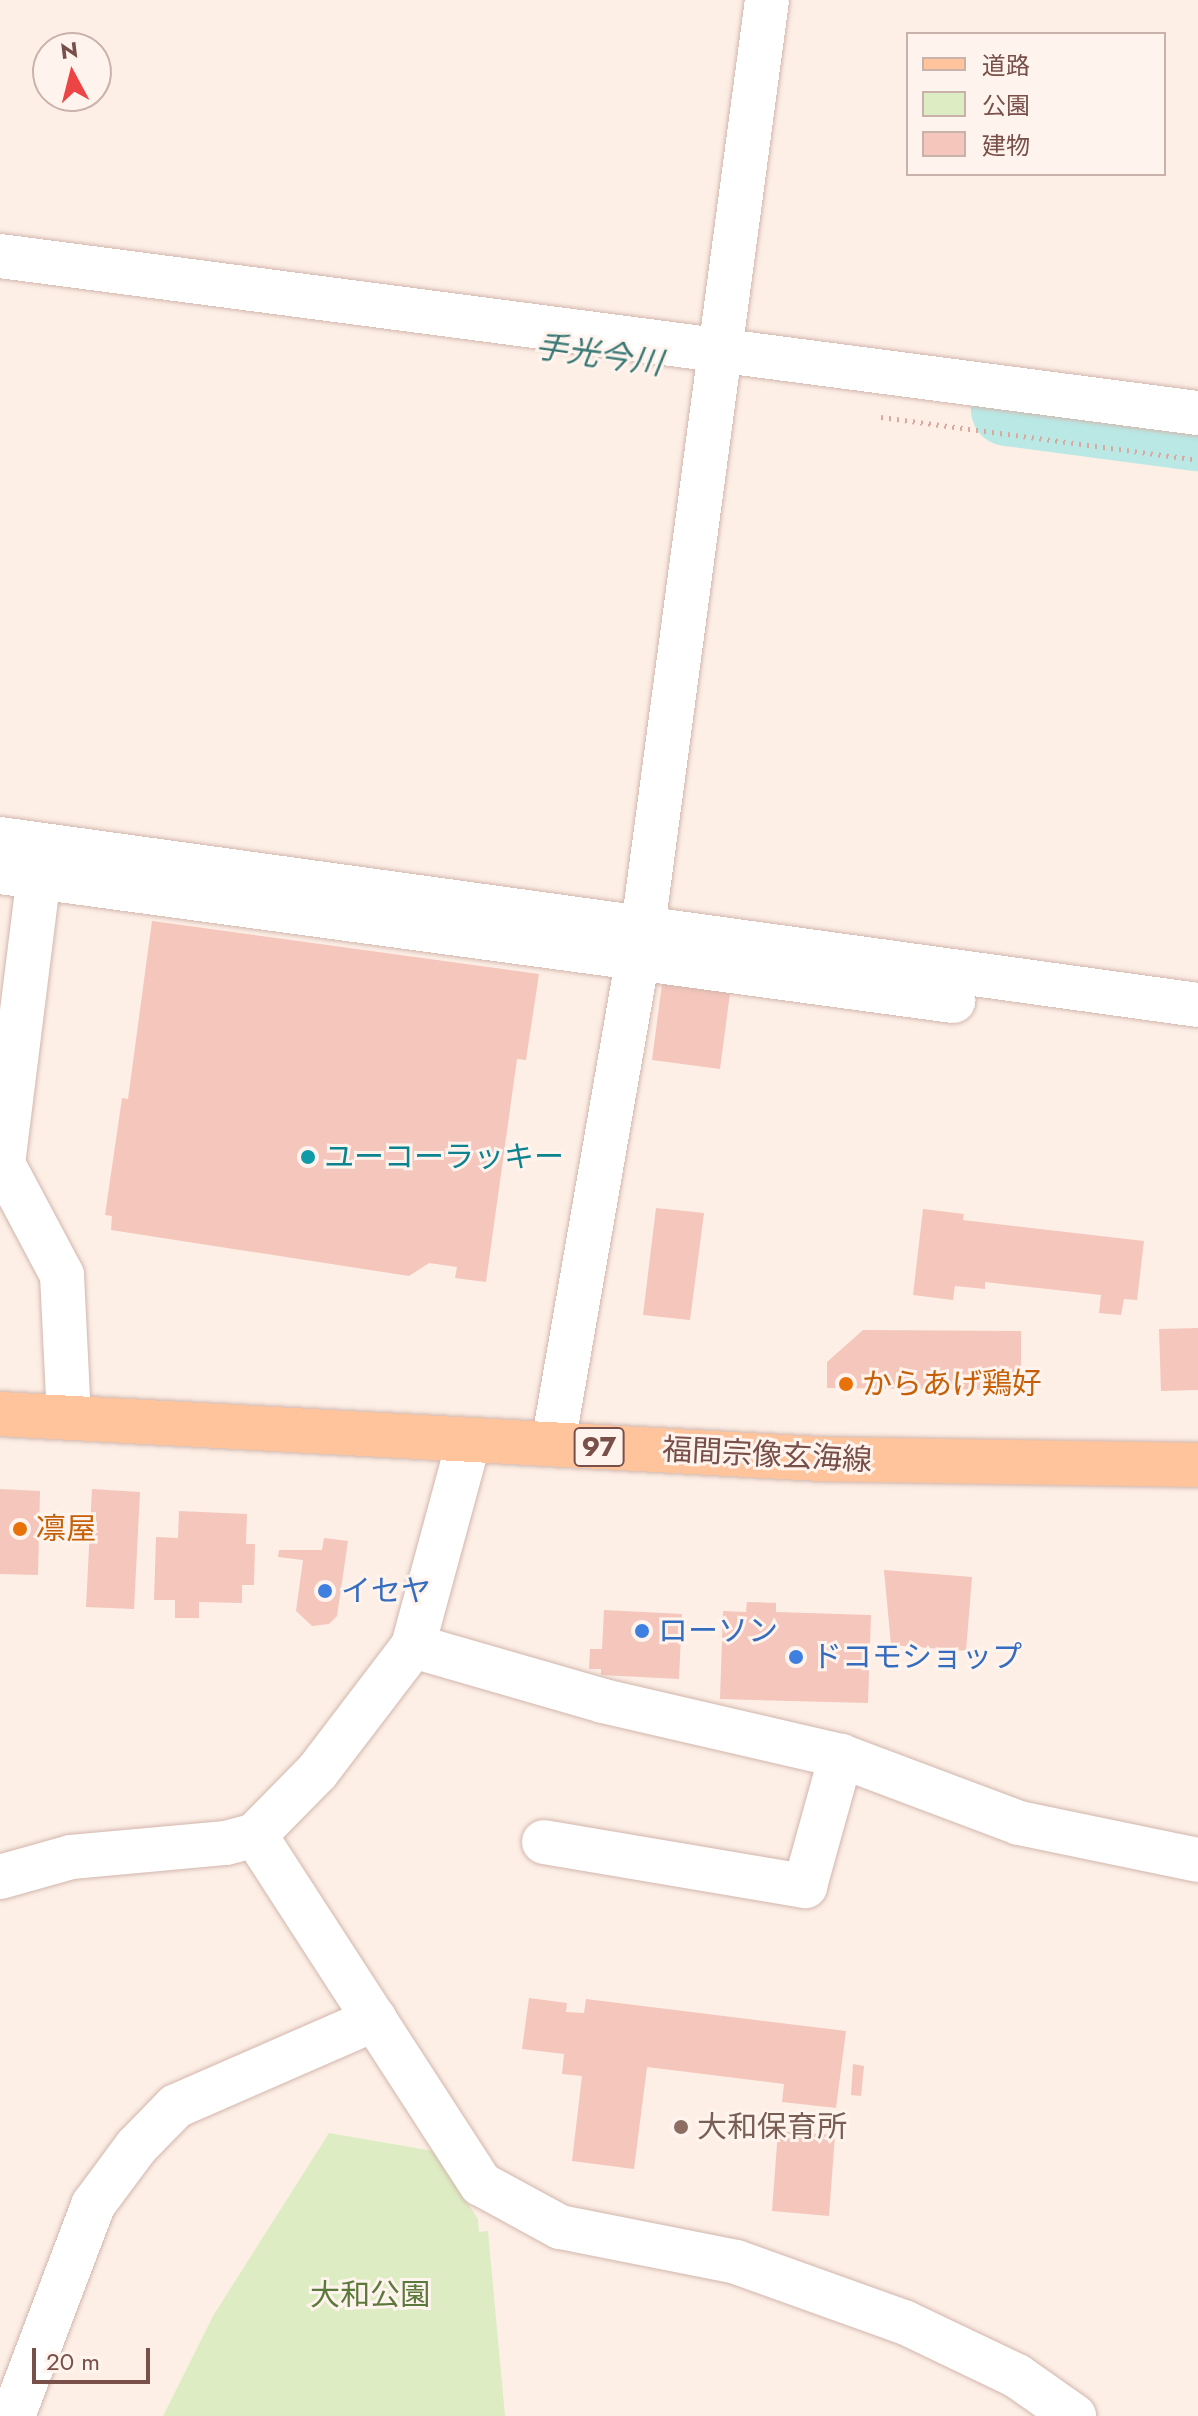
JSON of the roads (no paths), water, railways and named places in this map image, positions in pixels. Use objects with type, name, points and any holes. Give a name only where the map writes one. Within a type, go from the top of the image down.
[{"type":"main road","name":"福間宗像玄海線","points":[[0,1414],[997,1466],[1198,1465]]},
{"type":"street","points":[[553,1444],[638,944],[767,0]]},
{"type":"street","points":[[0,256],[718,364],[1198,413]]},
{"type":"street","points":[[0,839],[27,865],[1008,994],[1198,1033]]},
{"type":"street","points":[[27,865],[3,1164],[62,1275],[69,1418]]},
{"type":"street","points":[[1008,994],[1198,1005]]},
{"type":"street","points":[[0,1877],[71,1857],[226,1843],[255,1835],[326,1762],[413,1646],[459,1493],[469,1440]]},
{"type":"street","points":[[413,1646],[603,1701],[841,1756],[1019,1823],[1198,1860]]},
{"type":"street","points":[[544,1842],[805,1886],[841,1756]]},
{"type":"street","points":[[255,1835],[481,2184],[560,2227],[736,2262],[904,2322],[1018,2396],[1074,2416]]},
{"type":"street","points":[[13,2416],[93,2205],[136,2147],[176,2106],[375,2019]]},
{"type":"waterway","name":"手光今川","points":[[1007,410],[1198,435]]},
{"type":"place","name":"ユーコーラッキー","points":[[308,1157]]},
{"type":"place","name":"からあげ鶏好","points":[[846,1384]]},
{"type":"place","name":"凛屋","points":[[20,1529]]},
{"type":"place","name":"イセヤ","points":[[325,1591]]},
{"type":"place","name":"ローソン","points":[[642,1631]]},
{"type":"place","name":"ドコモショップ","points":[[796,1657]]},
{"type":"place","name":"大和保育所","points":[[681,2127]]},
{"type":"park label","name":"大和公園","points":[[370,2295]]}]
